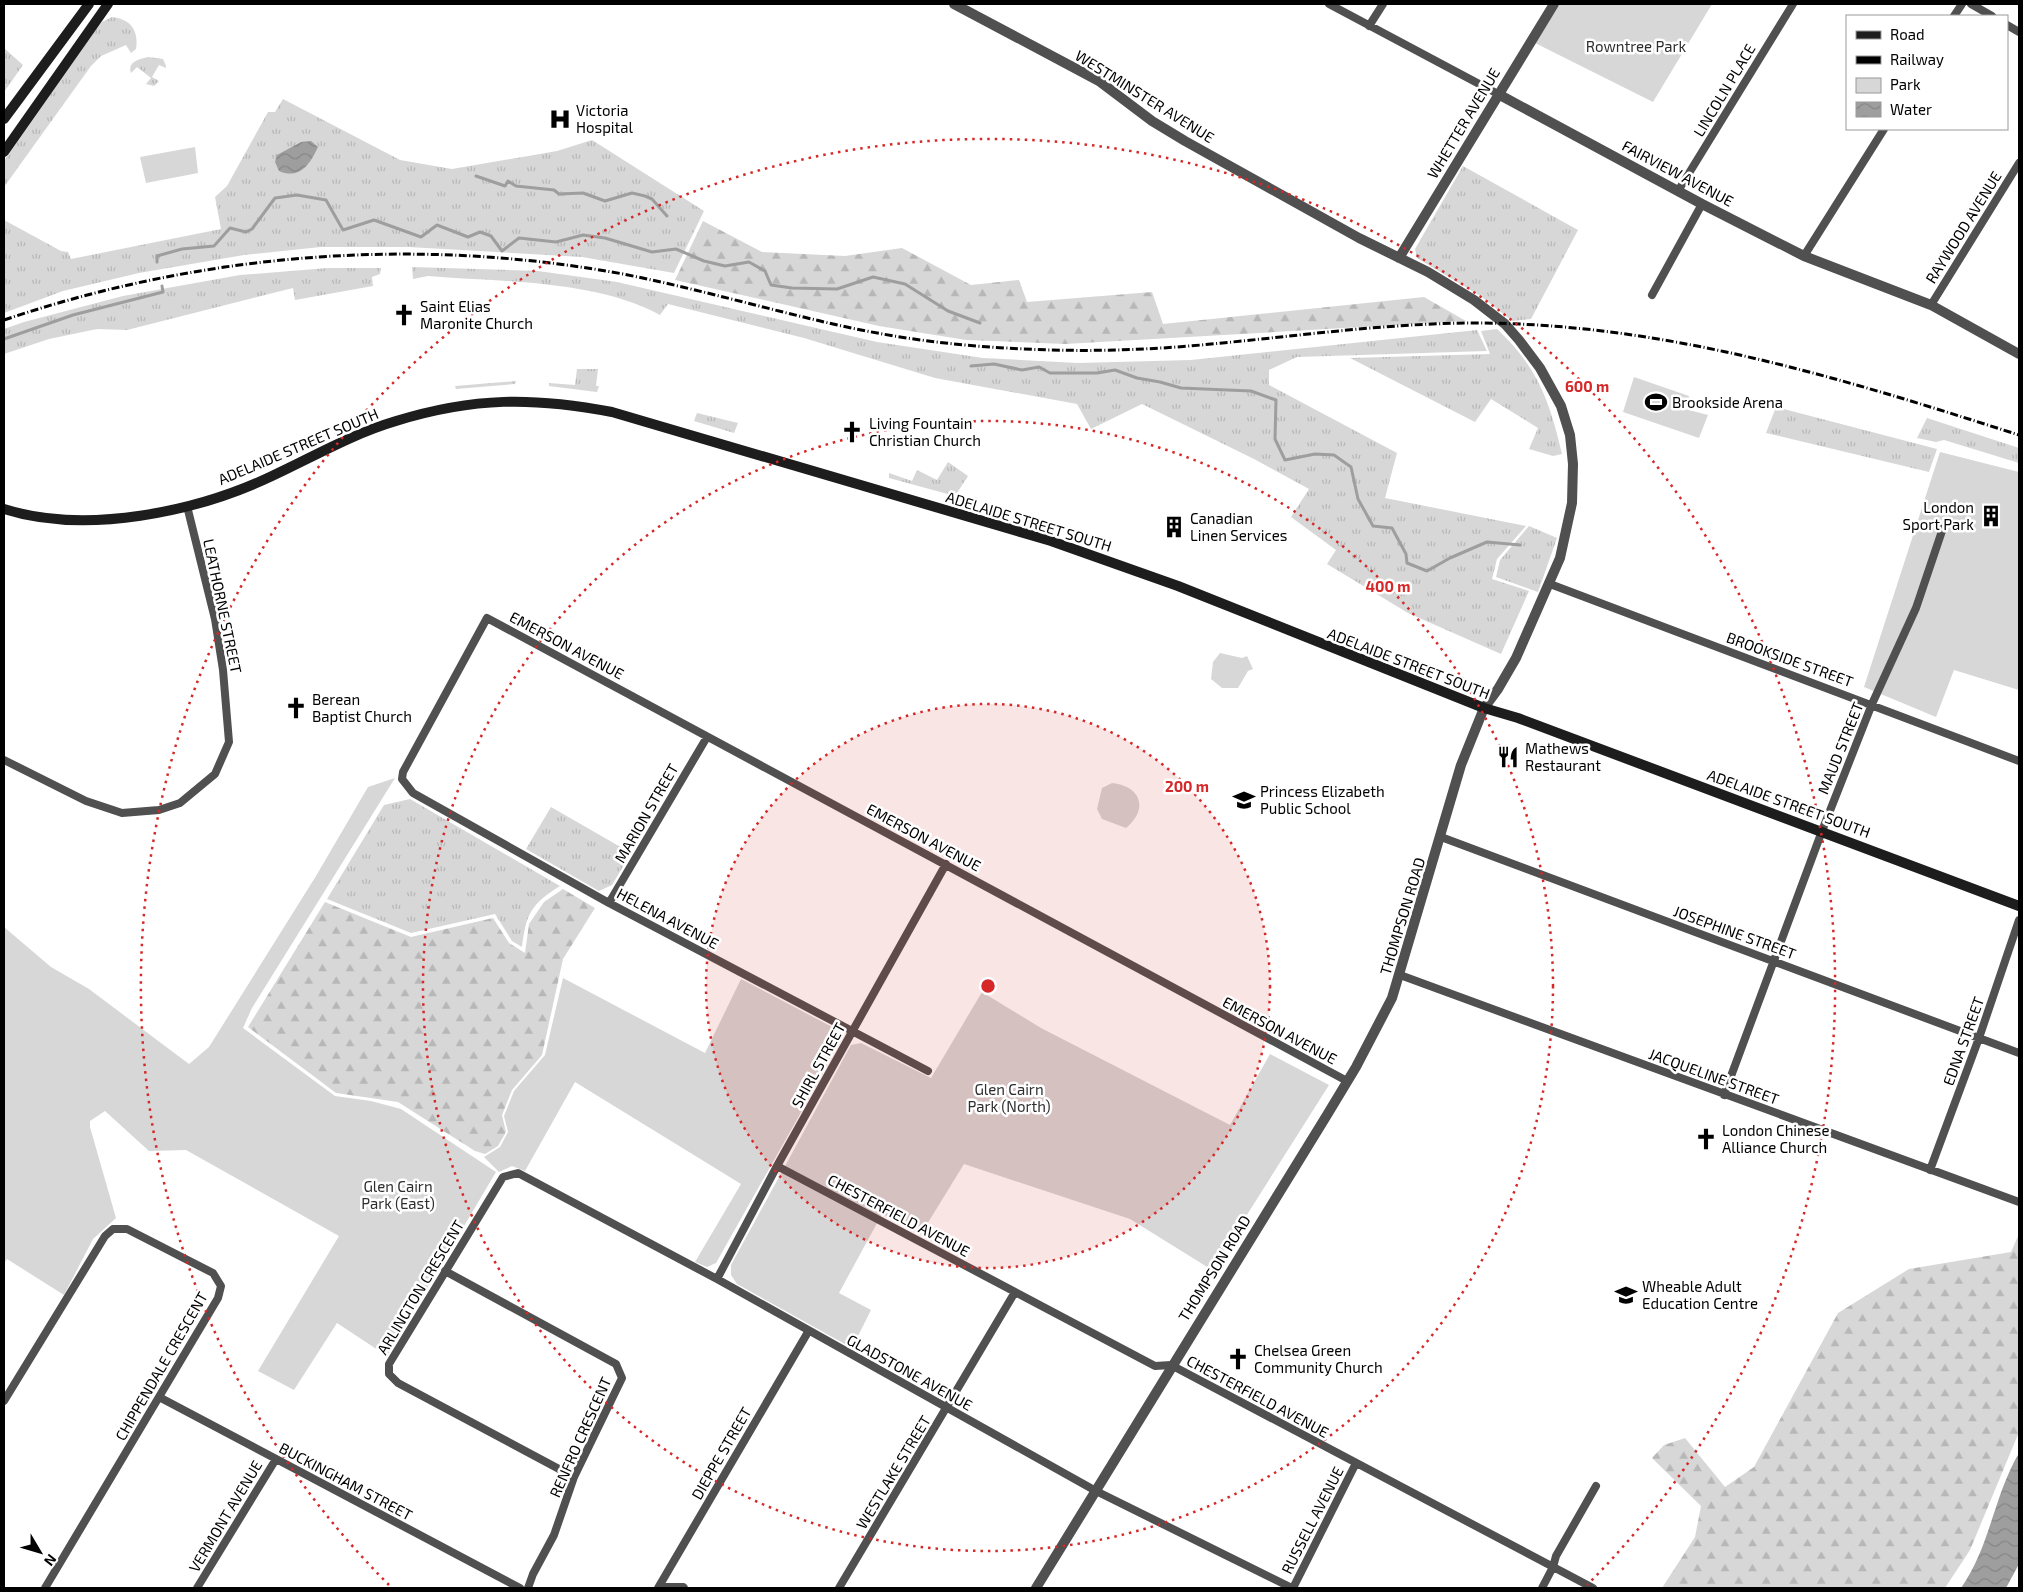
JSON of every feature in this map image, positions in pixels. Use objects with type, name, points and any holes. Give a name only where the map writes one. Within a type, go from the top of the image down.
[{"type":"main road","points":[[4,119],[89,4]]},
{"type":"main road","points":[[4,152],[108,4]]},
{"type":"main road","name":"ADELAIDE STREET SOUTH","points":[[4,509],[64,519],[107,519],[154,514],[230,493],[271,477],[353,436],[396,421],[478,402],[568,404],[612,412],[1052,541],[1178,586],[1484,708],[1518,718],[2019,906]]},
{"type":"street","name":"WESTMINSTER AVENUE","points":[[954,4],[1099,81],[1158,125],[1399,258]]},
{"type":"street","name":"FAIRVIEW AVENUE","points":[[1329,4],[1702,204],[1804,256],[1931,305],[2019,354]]},
{"type":"street","points":[[1369,26],[1383,4]]},
{"type":"street","name":"WHETTER AVENUE","points":[[1399,258],[1554,4]]},
{"type":"street","name":"LINCOLN PLACE","points":[[1678,191],[1793,4]]},
{"type":"street","points":[[1955,15],[1962,4]]},
{"type":"street","points":[[1971,4],[1990,15]]},
{"type":"street","points":[[2008,26],[2019,32]]},
{"type":"street","points":[[1804,256],[1883,130]]},
{"type":"street","name":"RAYWOOD AVENUE","points":[[1931,305],[2019,163]]},
{"type":"street","points":[[1652,296],[1702,204]]},
{"type":"street","name":"THOMPSON ROAD","points":[[1036,1588],[1171,1365],[1347,1081],[1392,998],[1461,765],[1484,708],[1498,689],[1516,658],[1560,558],[1572,503],[1573,464],[1570,435],[1561,406],[1540,368],[1505,324],[1474,300],[1428,272],[1399,258]]},
{"type":"street","name":"LEATHORNE STREET","points":[[4,760],[86,801],[122,813],[159,810],[180,803],[215,774],[229,742],[223,670],[215,619],[187,506]]},
{"type":"street","name":"MAUD STREET","points":[[1724,1095],[1775,962],[1822,831],[1872,704],[1916,608],[1944,525]]},
{"type":"street","name":"BROOKSIDE STREET","points":[[1550,584],[2019,761]]},
{"type":"street","name":"EMERSON AVENUE","points":[[402,779],[403,772],[487,618],[1347,1081]]},
{"type":"street","name":"MARION STREET","points":[[609,903],[707,736]]},
{"type":"street","name":"HELENA AVENUE","points":[[402,779],[413,793],[609,903],[928,1071]]},
{"type":"street","name":"JOSEPHINE STREET","points":[[1441,837],[2019,1053]]},
{"type":"street","name":"SHIRL STREET","points":[[716,1279],[852,1030],[946,864]]},
{"type":"street","name":"EDNA STREET","points":[[1930,1170],[1979,1038],[2019,920]]},
{"type":"street","name":"JACQUELINE STREET","points":[[1400,975],[2019,1202]]},
{"type":"street","name":"CHESTERFIELD AVENUE","points":[[777,1166],[1155,1366],[1171,1365],[1593,1588]]},
{"type":"street","name":"GLADSTONE AVENUE","points":[[518,1172],[716,1279],[808,1332],[1096,1490],[1293,1588]]},
{"type":"street","name":"ARLINGTON CRESCENT","points":[[518,1172],[503,1177],[389,1364],[390,1374],[398,1384],[574,1477]]},
{"type":"street","name":"CHIPPENDALE CRESCENT","points":[[4,1401],[105,1236],[113,1229],[127,1229],[213,1273],[221,1286],[218,1298],[45,1588]]},
{"type":"street","name":"RENFRO CRESCENT","points":[[445,1271],[616,1364],[622,1378],[574,1477],[554,1536],[533,1574],[528,1588]]},
{"type":"street","name":"WESTLAKE STREET","points":[[839,1588],[948,1408],[1015,1292]]},
{"type":"street","name":"DIEPPE STREET","points":[[658,1588],[808,1332]]},
{"type":"street","name":"BUCKINGHAM STREET","points":[[159,1397],[520,1588]]},
{"type":"street","name":"VERMONT AVENUE","points":[[197,1588],[276,1459]]},
{"type":"street","name":"RUSSELL AVENUE","points":[[1293,1588],[1356,1463]]},
{"type":"street","points":[[1542,1588],[1556,1556],[1596,1486]]},
{"type":"street","points":[[664,1588],[683,1588]]},
{"type":"green space","name":"Rowntree Park","points":[[1560,4],[1712,4],[1653,102],[1535,43]]},
{"type":"green space","points":[[112,17],[129,23],[135,31],[136,49],[131,53],[126,45],[101,56],[91,66],[4,187],[4,161],[95,31],[102,22]]},
{"type":"green space","points":[[4,48],[23,65],[4,92]]},
{"type":"green space","points":[[148,57],[163,59],[166,66],[166,68],[159,65],[152,77],[159,81],[154,86],[146,84],[151,78],[137,67],[131,73],[130,69],[135,62]]},
{"type":"green space","points":[[283,99],[400,160],[452,169],[557,151],[592,140],[704,211],[674,273],[582,257],[408,247],[321,247],[244,255],[139,273],[63,291],[4,313],[4,220],[61,251],[68,252],[71,259],[221,229],[215,197],[227,186],[268,112],[275,112]]},
{"type":"green space","points":[[195,147],[198,173],[146,183],[140,157]]},
{"type":"green space","points":[[1463,166],[1578,230],[1531,319],[1512,321],[1482,297],[1417,258],[1415,249]]},
{"type":"green space","points":[[703,221],[762,252],[845,256],[902,248],[971,285],[1019,280],[1027,302],[1152,292],[1163,324],[1424,297],[1466,321],[1065,344],[966,340],[879,326],[675,280]]},
{"type":"green space","points":[[412,267],[538,271],[617,282],[877,342],[983,358],[1078,363],[1191,360],[1477,330],[1487,351],[1297,357],[1269,370],[1269,385],[1397,453],[1385,498],[1526,526],[1497,559],[1492,579],[1529,591],[1501,654],[1408,613],[1327,564],[1336,550],[1291,517],[1309,489],[1254,459],[1142,404],[1091,429],[1077,404],[935,378],[804,338],[668,304],[660,315],[607,295],[578,289],[517,282],[428,276],[413,279]]},
{"type":"green space","points":[[328,268],[381,268],[380,274],[372,277],[373,286],[295,300],[293,288],[127,330],[97,329],[49,339],[4,354],[4,329],[24,322],[123,296],[240,275]]},
{"type":"green space","points":[[1497,329],[1522,357],[1540,386],[1547,401],[1562,454],[1553,456],[1529,449],[1538,428],[1491,399],[1475,422],[1350,358],[1490,354],[1481,331]]},
{"type":"green space","points":[[577,369],[598,369],[596,386],[599,386],[597,392],[549,386],[549,383],[575,385]]},
{"type":"green space","name":"Brookside Arena","points":[[1634,377],[1689,396],[1685,409],[1708,415],[1699,438],[1623,412]]},
{"type":"green space","points":[[516,381],[515,384],[456,389],[455,386]]},
{"type":"green space","points":[[1776,407],[1937,449],[1929,472],[1766,433]]},
{"type":"green space","points":[[697,413],[738,423],[734,433],[694,421]]},
{"type":"green space","points":[[1927,418],[2019,448],[2019,463],[1944,440],[1936,442],[1917,438]]},
{"type":"green space","points":[[1940,452],[2019,472],[2019,690],[1954,670],[1936,717],[1864,687]]},
{"type":"green space","points":[[948,462],[968,476],[955,496],[889,478],[889,473],[912,481],[917,470],[937,480]]},
{"type":"green space","points":[[1529,526],[1557,538],[1538,592],[1496,577],[1500,560]]},
{"type":"green space","points":[[1220,653],[1242,658],[1247,656],[1253,669],[1248,671],[1238,688],[1222,688],[1211,679],[1213,662]]},
{"type":"green space","name":"Glen Cairn Park (East)","points":[[395,778],[252,1008],[243,1028],[335,1096],[371,1101],[401,1109],[496,1172],[387,1356],[337,1323],[294,1390],[258,1371],[339,1236],[186,1150],[149,1151],[105,1111],[90,1121],[90,1127],[116,1218],[93,1239],[64,1295],[7,1259],[4,1263],[4,927],[51,967],[89,989],[189,1064],[209,1047],[316,876],[368,787]]},
{"type":"green space","points":[[1112,783],[1130,789],[1138,799],[1138,813],[1126,828],[1102,819],[1097,809],[1102,788]]},
{"type":"green space","points":[[410,799],[560,886],[542,898],[532,911],[528,918],[522,947],[512,941],[495,914],[411,933],[327,899],[384,805]]},
{"type":"green space","points":[[551,807],[631,853],[612,885],[599,891],[526,849]]},
{"type":"green space","points":[[563,889],[595,908],[563,959],[542,1055],[512,1090],[502,1115],[506,1132],[498,1146],[485,1154],[475,1151],[398,1102],[336,1093],[248,1027],[325,902],[411,937],[493,918],[509,943],[525,953],[529,924],[544,902]]},
{"type":"green space","points":[[563,978],[705,1053],[741,979],[836,1029],[840,1037],[822,1075],[716,1263],[707,1267],[695,1262],[741,1184],[575,1082],[525,1171],[512,1166],[499,1172],[484,1157],[500,1147],[508,1132],[504,1116],[514,1091],[545,1055]]},
{"type":"green space","name":"Glen Cairn Park (North)","points":[[982,992],[1041,1028],[1230,1125],[1270,1054],[1329,1085],[1212,1270],[1130,1219],[964,1164],[921,1234],[882,1214],[839,1293],[871,1310],[852,1348],[737,1284],[731,1275],[731,1265],[851,1045],[861,1043],[931,1078]]},
{"type":"green space","points":[[2019,1234],[2019,1432],[1970,1550],[1945,1588],[1662,1588],[1695,1537],[1701,1506],[1652,1458],[1664,1445],[1685,1438],[1725,1487],[1754,1467],[1838,1313],[1909,1269],[2011,1252]]},
{"type":"water","points":[[311,141],[318,147],[303,169],[293,173],[279,171],[275,162],[277,155],[301,142]]},
{"type":"water","points":[[2019,1453],[2019,1564],[2006,1588],[1961,1588],[1979,1556],[2003,1486]]},
{"type":"waterway","points":[[476,176],[505,186],[508,181],[516,186],[554,190],[559,194],[583,193],[605,201],[632,193],[652,199],[667,216]]},
{"type":"waterway","points":[[157,262],[157,256],[182,249],[214,246],[230,228],[246,232],[252,229],[275,198],[297,195],[326,200],[343,230],[374,220],[421,237],[437,225],[468,237],[480,232],[491,236],[502,251],[519,238],[556,242],[583,235],[605,238],[652,252],[676,249],[704,261],[725,266],[749,262],[765,271],[771,285],[792,288],[837,289],[873,277],[905,284],[948,311],[980,323]]},
{"type":"waterway","points":[[4,339],[73,315],[163,292],[162,286]]},
{"type":"waterway","points":[[971,366],[994,364],[1022,370],[1039,367],[1050,373],[1097,373],[1115,370],[1137,378],[1181,388],[1251,391],[1276,400],[1275,439],[1285,460],[1315,454],[1334,455],[1351,467],[1358,499],[1373,526],[1392,528],[1406,554],[1407,563],[1427,571],[1450,558],[1487,542],[1520,545]]},
{"type":"railway","points":[[4,320],[79,297],[155,279],[232,266],[310,258],[388,254],[467,256],[545,262],[623,274],[676,285],[854,329],[919,340],[984,347],[1079,350],[1152,349],[1367,328],[1468,323],[1540,325],[1610,332],[1748,357],[1816,374],[1951,413],[2019,435]]},
{"type":"place","name":"Victoria Hospital","points":[[560,119]]},
{"type":"place","name":"Saint Elias Maronite Church","points":[[404,315]]},
{"type":"place","name":"Brookside Arena","points":[[1656,402]]},
{"type":"place","name":"Living Fountain Christian Church","points":[[852,432]]},
{"type":"place","name":"London Sport Park","points":[[1991,516]]},
{"type":"place","name":"Canadian Linen Services","points":[[1174,527]]},
{"type":"place","name":"Berean Baptist Church","points":[[296,708]]},
{"type":"place","name":"Mathews Restaurant","points":[[1508,757]]},
{"type":"place","name":"Princess Elizabeth Public School","points":[[1244,800]]},
{"type":"place","name":"London Chinese Alliance Church","points":[[1706,1139]]},
{"type":"place","name":"Wheable Adult Education Centre","points":[[1626,1295]]},
{"type":"place","name":"Chelsea Green Community Church","points":[[1238,1359]]}]
